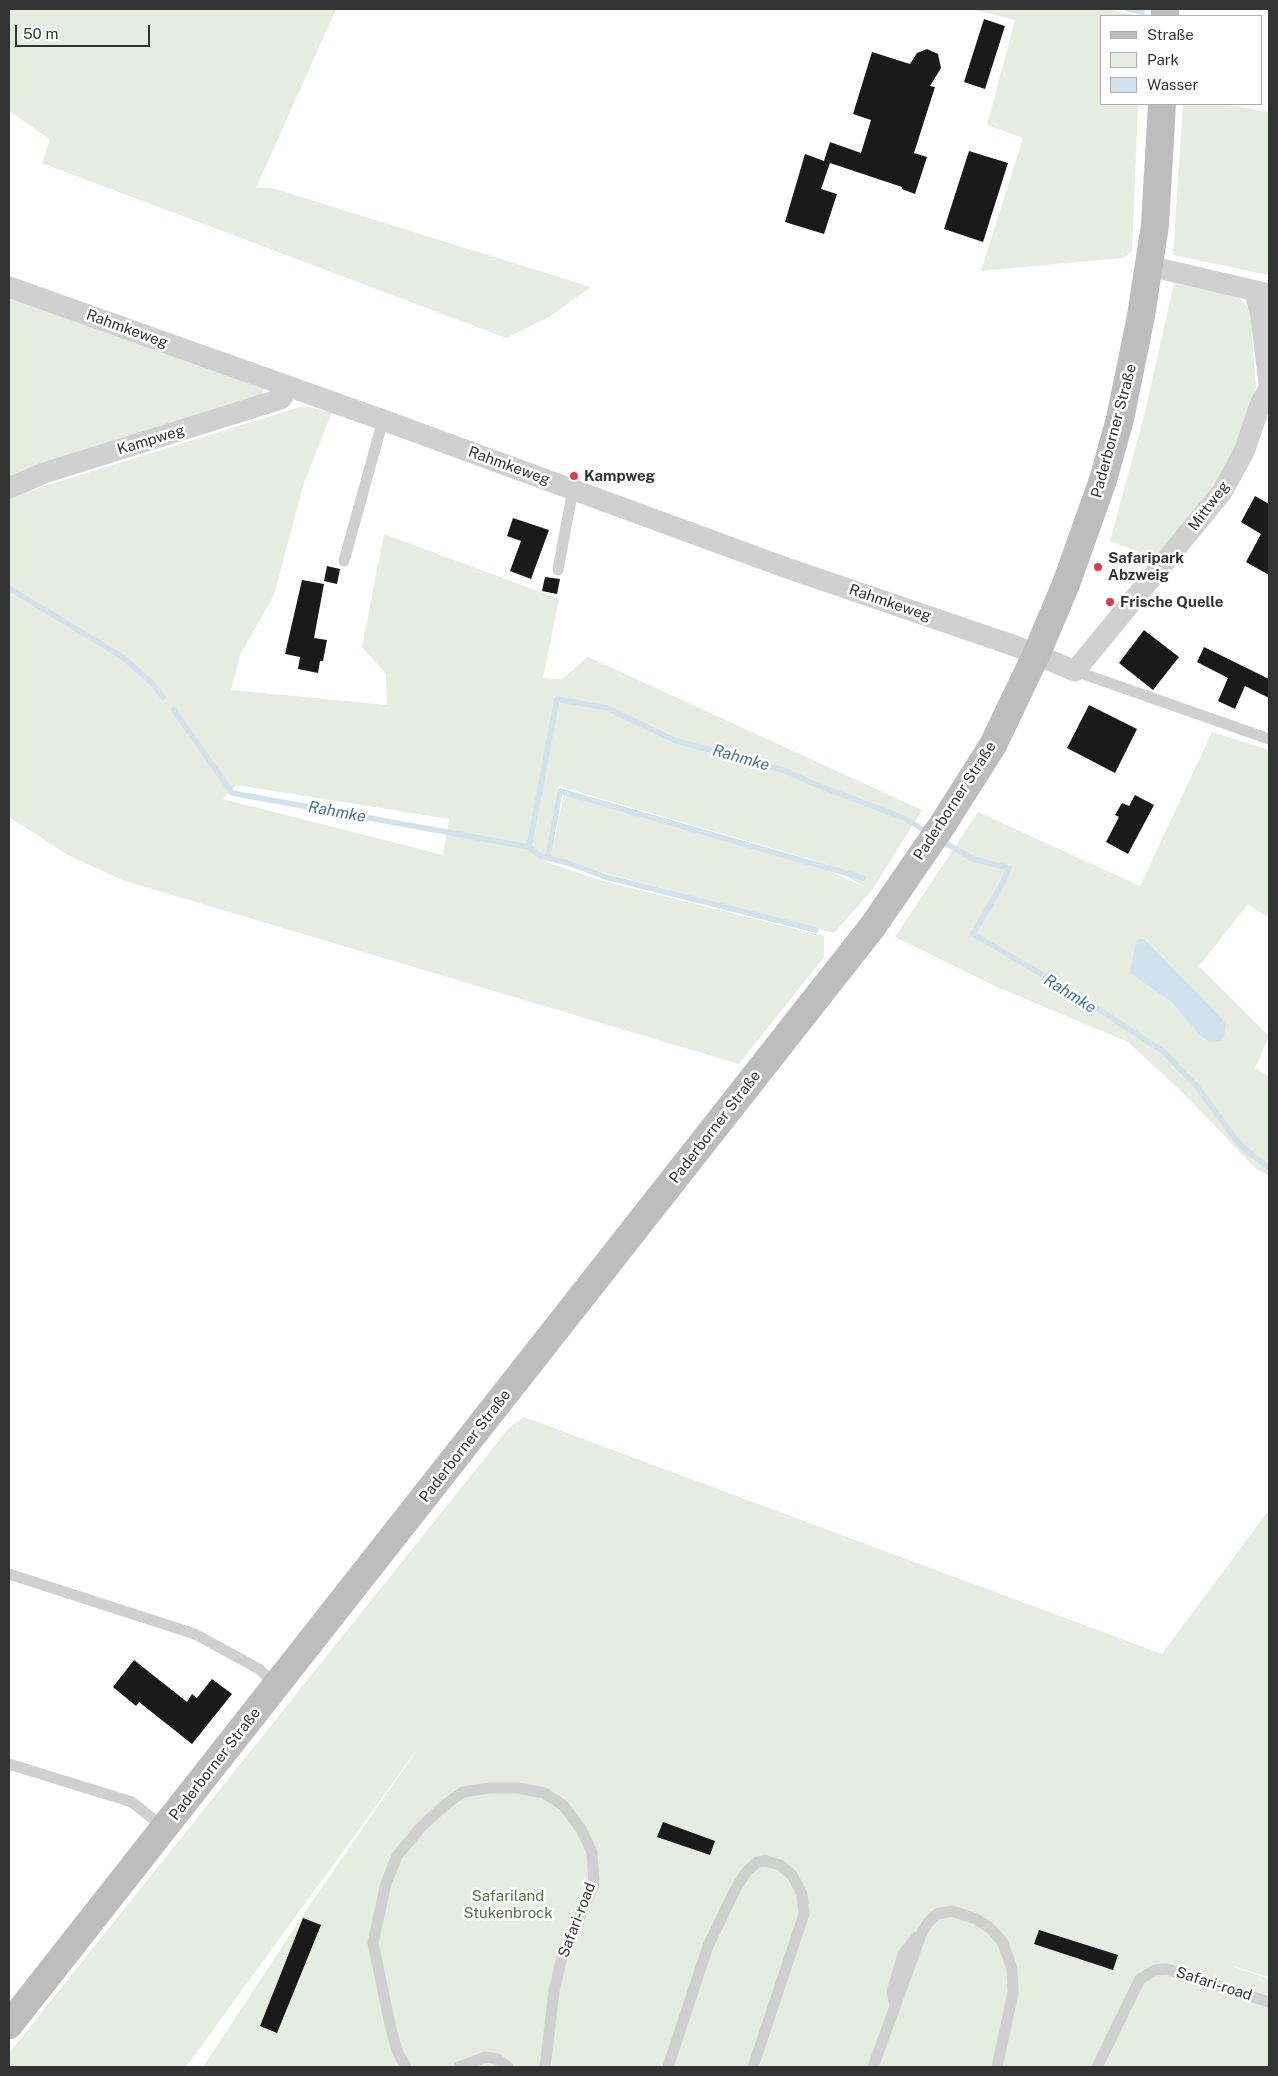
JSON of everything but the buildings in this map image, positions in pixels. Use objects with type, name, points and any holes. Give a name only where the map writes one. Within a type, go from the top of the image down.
[{"type":"main road","name":"Paderborner Straße","points":[[9,2024],[277,1686],[873,926],[943,824],[993,745],[1036,655],[1072,568],[1103,480],[1132,369],[1149,266],[1158,188],[1162,105]]},
{"type":"street","points":[[1149,266],[1261,293],[1269,383]]},
{"type":"street","name":"Rahmkeweg","points":[[9,287],[383,420],[784,567],[1018,646],[1036,655]]},
{"type":"street","name":"Kampweg","points":[[9,488],[44,473],[282,398],[289,387]]},
{"type":"street","name":"Mittweg","points":[[1075,671],[1222,492],[1244,452],[1261,402],[1269,388]]},
{"type":"street","points":[[1036,655],[1075,671]]},
{"type":"lane","points":[[344,561],[383,420]]},
{"type":"lane","points":[[558,570],[573,489]]},
{"type":"lane","points":[[1075,671],[1269,739]]},
{"type":"lane","points":[[9,1574],[195,1634],[259,1669],[277,1686]]},
{"type":"lane","points":[[9,1764],[132,1802],[164,1828]]},
{"type":"lane","name":"Safari-road","points":[[406,2067],[398,2052],[391,2030],[374,1943],[386,1883],[397,1856],[421,1827],[446,1804],[463,1792],[490,1788],[518,1788],[544,1794],[563,1805],[581,1829],[592,1852],[594,1884],[562,1957],[554,1990],[545,2067]]},
{"type":"lane","points":[[668,2067],[708,1946],[735,1890],[746,1872],[757,1862],[766,1861],[780,1864],[792,1875],[802,1894],[804,1914],[753,2067]]},
{"type":"lane","points":[[873,2067],[922,1932],[928,1921],[937,1914],[952,1911],[976,1919],[990,1928],[1002,1941],[1012,1968],[1014,1993],[997,2067]]},
{"type":"lane","name":"Safari-road","points":[[1097,2067],[1140,1979],[1155,1970],[1167,1969],[1269,2002]]},
{"type":"lane","points":[[459,2067],[486,2057],[497,2059],[508,2067]]},
{"type":"green space","points":[[9,9],[336,9],[256,188],[272,188],[591,287],[549,317],[506,338],[42,163],[50,139],[9,111]]},
{"type":"green space","points":[[971,9],[1107,9],[1134,15],[1100,15],[1100,105],[1138,105],[1132,251],[1123,258],[981,271],[1023,138],[987,125],[1015,20]]},
{"type":"green space","points":[[1183,105],[1230,105],[1269,112],[1269,275],[1173,255]]},
{"type":"green space","points":[[1174,283],[1240,298],[1250,310],[1256,388],[1233,457],[1219,486],[1157,559],[1110,541],[1145,412]]},
{"type":"green space","points":[[9,297],[263,388],[261,399],[9,477]]},
{"type":"green space","points":[[303,406],[332,412],[304,483],[274,595],[241,653],[231,690],[387,705],[386,674],[362,647],[384,534],[559,599],[543,678],[562,679],[588,657],[922,810],[872,890],[834,933],[608,874],[551,856],[564,794],[829,871],[865,887],[826,864],[558,786],[546,862],[603,881],[824,936],[824,957],[739,1064],[122,880],[68,855],[9,817],[9,499],[16,495]],"holes":[[[236,785],[449,819],[443,855],[223,799]]]},
{"type":"green space","points":[[1212,732],[1269,750],[1269,918],[1248,904],[1199,966],[1269,1036],[1255,1068],[1269,1076],[1269,1176],[1254,1167],[1184,1094],[1128,1042],[997,987],[895,937],[978,812],[1140,886]]},
{"type":"green space","name":"Safariland Stukenbrock","points":[[524,1417],[1162,1654],[1269,1510],[1269,1977],[1226,1964],[1269,1979],[1269,2067],[203,2067],[305,1912],[421,1744],[186,2067],[9,2067],[9,2053],[509,1428]]},
{"type":"water","points":[[1144,939],[1222,1019],[1226,1025],[1224,1036],[1219,1041],[1209,1042],[1199,1034],[1172,1002],[1130,973],[1136,941]]},
{"type":"waterway","points":[[1128,9],[1142,12]]},
{"type":"waterway","name":"Rahmke","points":[[9,588],[124,658],[152,683],[163,697]]},
{"type":"waterway","name":"Rahmke","points":[[174,710],[232,793],[529,847],[557,699],[607,708],[674,740],[786,771],[809,782],[904,818],[929,833]]},
{"type":"waterway","name":"Rahmke","points":[[548,858],[560,791],[863,878]]},
{"type":"waterway","name":"Rahmke","points":[[942,841],[973,859],[1009,868],[1001,886],[973,934],[1077,995],[1164,1052],[1198,1088],[1240,1145],[1269,1168]]},
{"type":"waterway","points":[[529,847],[540,856],[568,863],[606,877],[816,930]]},
{"type":"place","name":"Kampweg","points":[[574,476]]},
{"type":"place","name":"Safaripark Abzweig","points":[[1098,567]]},
{"type":"place","name":"Frische Quelle","points":[[1110,602]]}]
